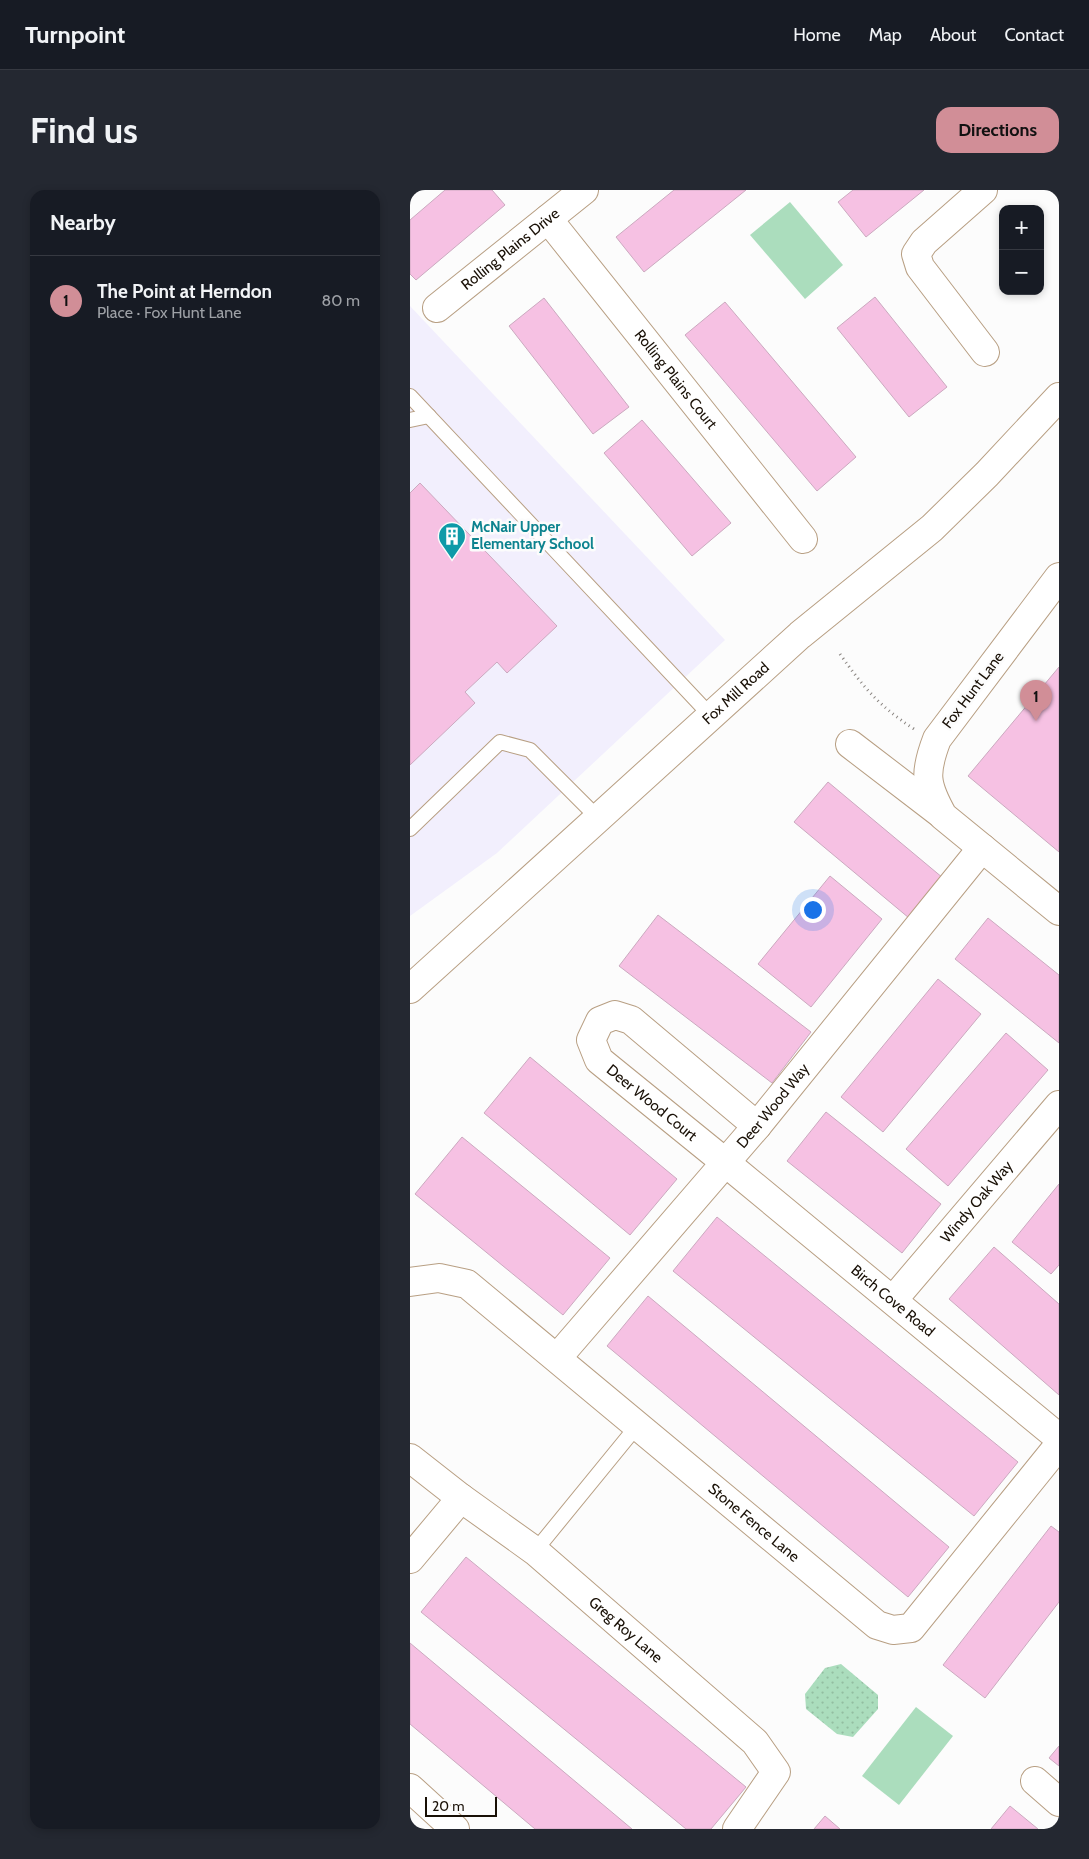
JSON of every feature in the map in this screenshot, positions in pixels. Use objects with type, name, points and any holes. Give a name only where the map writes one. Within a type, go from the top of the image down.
[{"type":"street","name":"Rolling Plains Drive","points":[[437,308],[584,190]]},
{"type":"street","points":[[983,190],[924,242],[916,254],[920,267],[985,352]]},
{"type":"street","name":"Rolling Plains Court","points":[[548,219],[803,538]]},
{"type":"street","name":"Fox Mill Road","points":[[413,979],[598,818],[800,634],[932,528],[987,474],[1059,397]]},
{"type":"street","name":"Fox Hunt Lane","points":[[943,816],[931,795],[927,778],[929,758],[937,738],[1059,577]]},
{"type":"street","name":"Fox Hunt Lane","points":[[850,744],[943,816],[1059,911]]},
{"type":"street","name":"Deer Wood Way","points":[[557,1358],[757,1126],[982,848]]},
{"type":"street","name":"Deer Wood Court","points":[[726,1163],[599,1060],[591,1040],[600,1021],[615,1015],[631,1020],[757,1126]]},
{"type":"street","name":"Windy Oak Way","points":[[893,1300],[1059,1105]]},
{"type":"street","name":"Birch Cove Road","points":[[726,1163],[1059,1438]]},
{"type":"street","name":"Stone Fence Lane","points":[[410,1282],[439,1278],[467,1284],[877,1625],[893,1630],[911,1628],[1059,1445]]},
{"type":"street","name":"Greg Roy Lane","points":[[410,1458],[535,1552],[755,1742],[776,1772],[737,1829]]},
{"type":"street","points":[[410,1559],[461,1498]]},
{"type":"street","points":[[1035,1781],[1059,1802]]},
{"type":"street","points":[[410,1788],[455,1829]]},
{"type":"lane","points":[[410,396],[711,716]]},
{"type":"lane","points":[[410,420],[429,416]]},
{"type":"lane","points":[[410,829],[500,742],[530,750],[598,818]]},
{"type":"lane","points":[[535,1552],[637,1426]]},
{"type":"path","points":[[840,654],[875,700],[918,733]]},
{"type":"shaded area","points":[[410,306],[725,640],[497,853],[410,916]]},
{"type":"green space","points":[[790,202],[843,265],[805,299],[750,235]]},
{"type":"green space","points":[[841,1664],[878,1695],[878,1709],[853,1737],[837,1734],[806,1709],[805,1694],[825,1668]]},
{"type":"green space","points":[[916,1707],[953,1736],[899,1805],[862,1776]]},
{"type":"building","points":[[445,190],[492,190],[505,205],[416,280],[410,274],[410,220]]},
{"type":"building","points":[[674,190],[746,190],[644,272],[616,237]]},
{"type":"building","points":[[853,190],[924,190],[866,237],[838,202]]},
{"type":"building","points":[[875,297],[947,387],[909,417],[837,328]]},
{"type":"building","points":[[544,298],[629,407],[593,434],[509,326]]},
{"type":"building","points":[[725,302],[856,457],[817,491],[685,335]]},
{"type":"building","points":[[642,420],[731,523],[692,556],[604,453]]},
{"type":"building","name":"McNair Upper Elementary School","points":[[420,483],[557,626],[507,673],[497,662],[465,692],[475,703],[410,765],[410,493]]},
{"type":"building","points":[[1059,667],[1059,852],[968,776]]},
{"type":"building","points":[[828,782],[943,878],[909,918],[794,822]]},
{"type":"building","points":[[830,876],[882,919],[811,1007],[758,964]]},
{"type":"building","points":[[658,915],[811,1032],[772,1083],[619,966]]},
{"type":"building","points":[[988,918],[1059,975],[1059,1043],[955,959]]},
{"type":"building","points":[[938,979],[981,1014],[883,1132],[841,1097]]},
{"type":"building","points":[[1006,1033],[1048,1070],[948,1186],[906,1149]]},
{"type":"building","points":[[530,1057],[677,1179],[630,1235],[484,1113]]},
{"type":"building","points":[[826,1112],[941,1204],[902,1253],[787,1161]]},
{"type":"building","points":[[462,1137],[610,1258],[563,1315],[415,1194]]},
{"type":"building","points":[[1059,1184],[1059,1265],[1051,1274],[1012,1242]]},
{"type":"building","points":[[717,1217],[1018,1462],[974,1516],[673,1271]]},
{"type":"building","points":[[994,1247],[1059,1304],[1059,1395],[949,1299]]},
{"type":"building","points":[[648,1296],[949,1547],[908,1597],[607,1346]]},
{"type":"building","points":[[1051,1526],[1059,1532],[1059,1602],[985,1698],[943,1665]]},
{"type":"building","points":[[466,1557],[746,1787],[711,1829],[686,1829],[421,1612]]},
{"type":"building","points":[[410,1643],[632,1829],[535,1829],[410,1724]]},
{"type":"building","points":[[1059,1746],[1059,1766],[1049,1758]]},
{"type":"building","points":[[1010,1806],[1038,1829],[991,1829]]},
{"type":"building","points":[[825,1816],[840,1829],[814,1829]]},
{"type":"place","name":"McNair Upper Elementary School","points":[[452,560]]},
{"type":"place","name":"The Point at Herndon","points":[[1036,721]]}]
